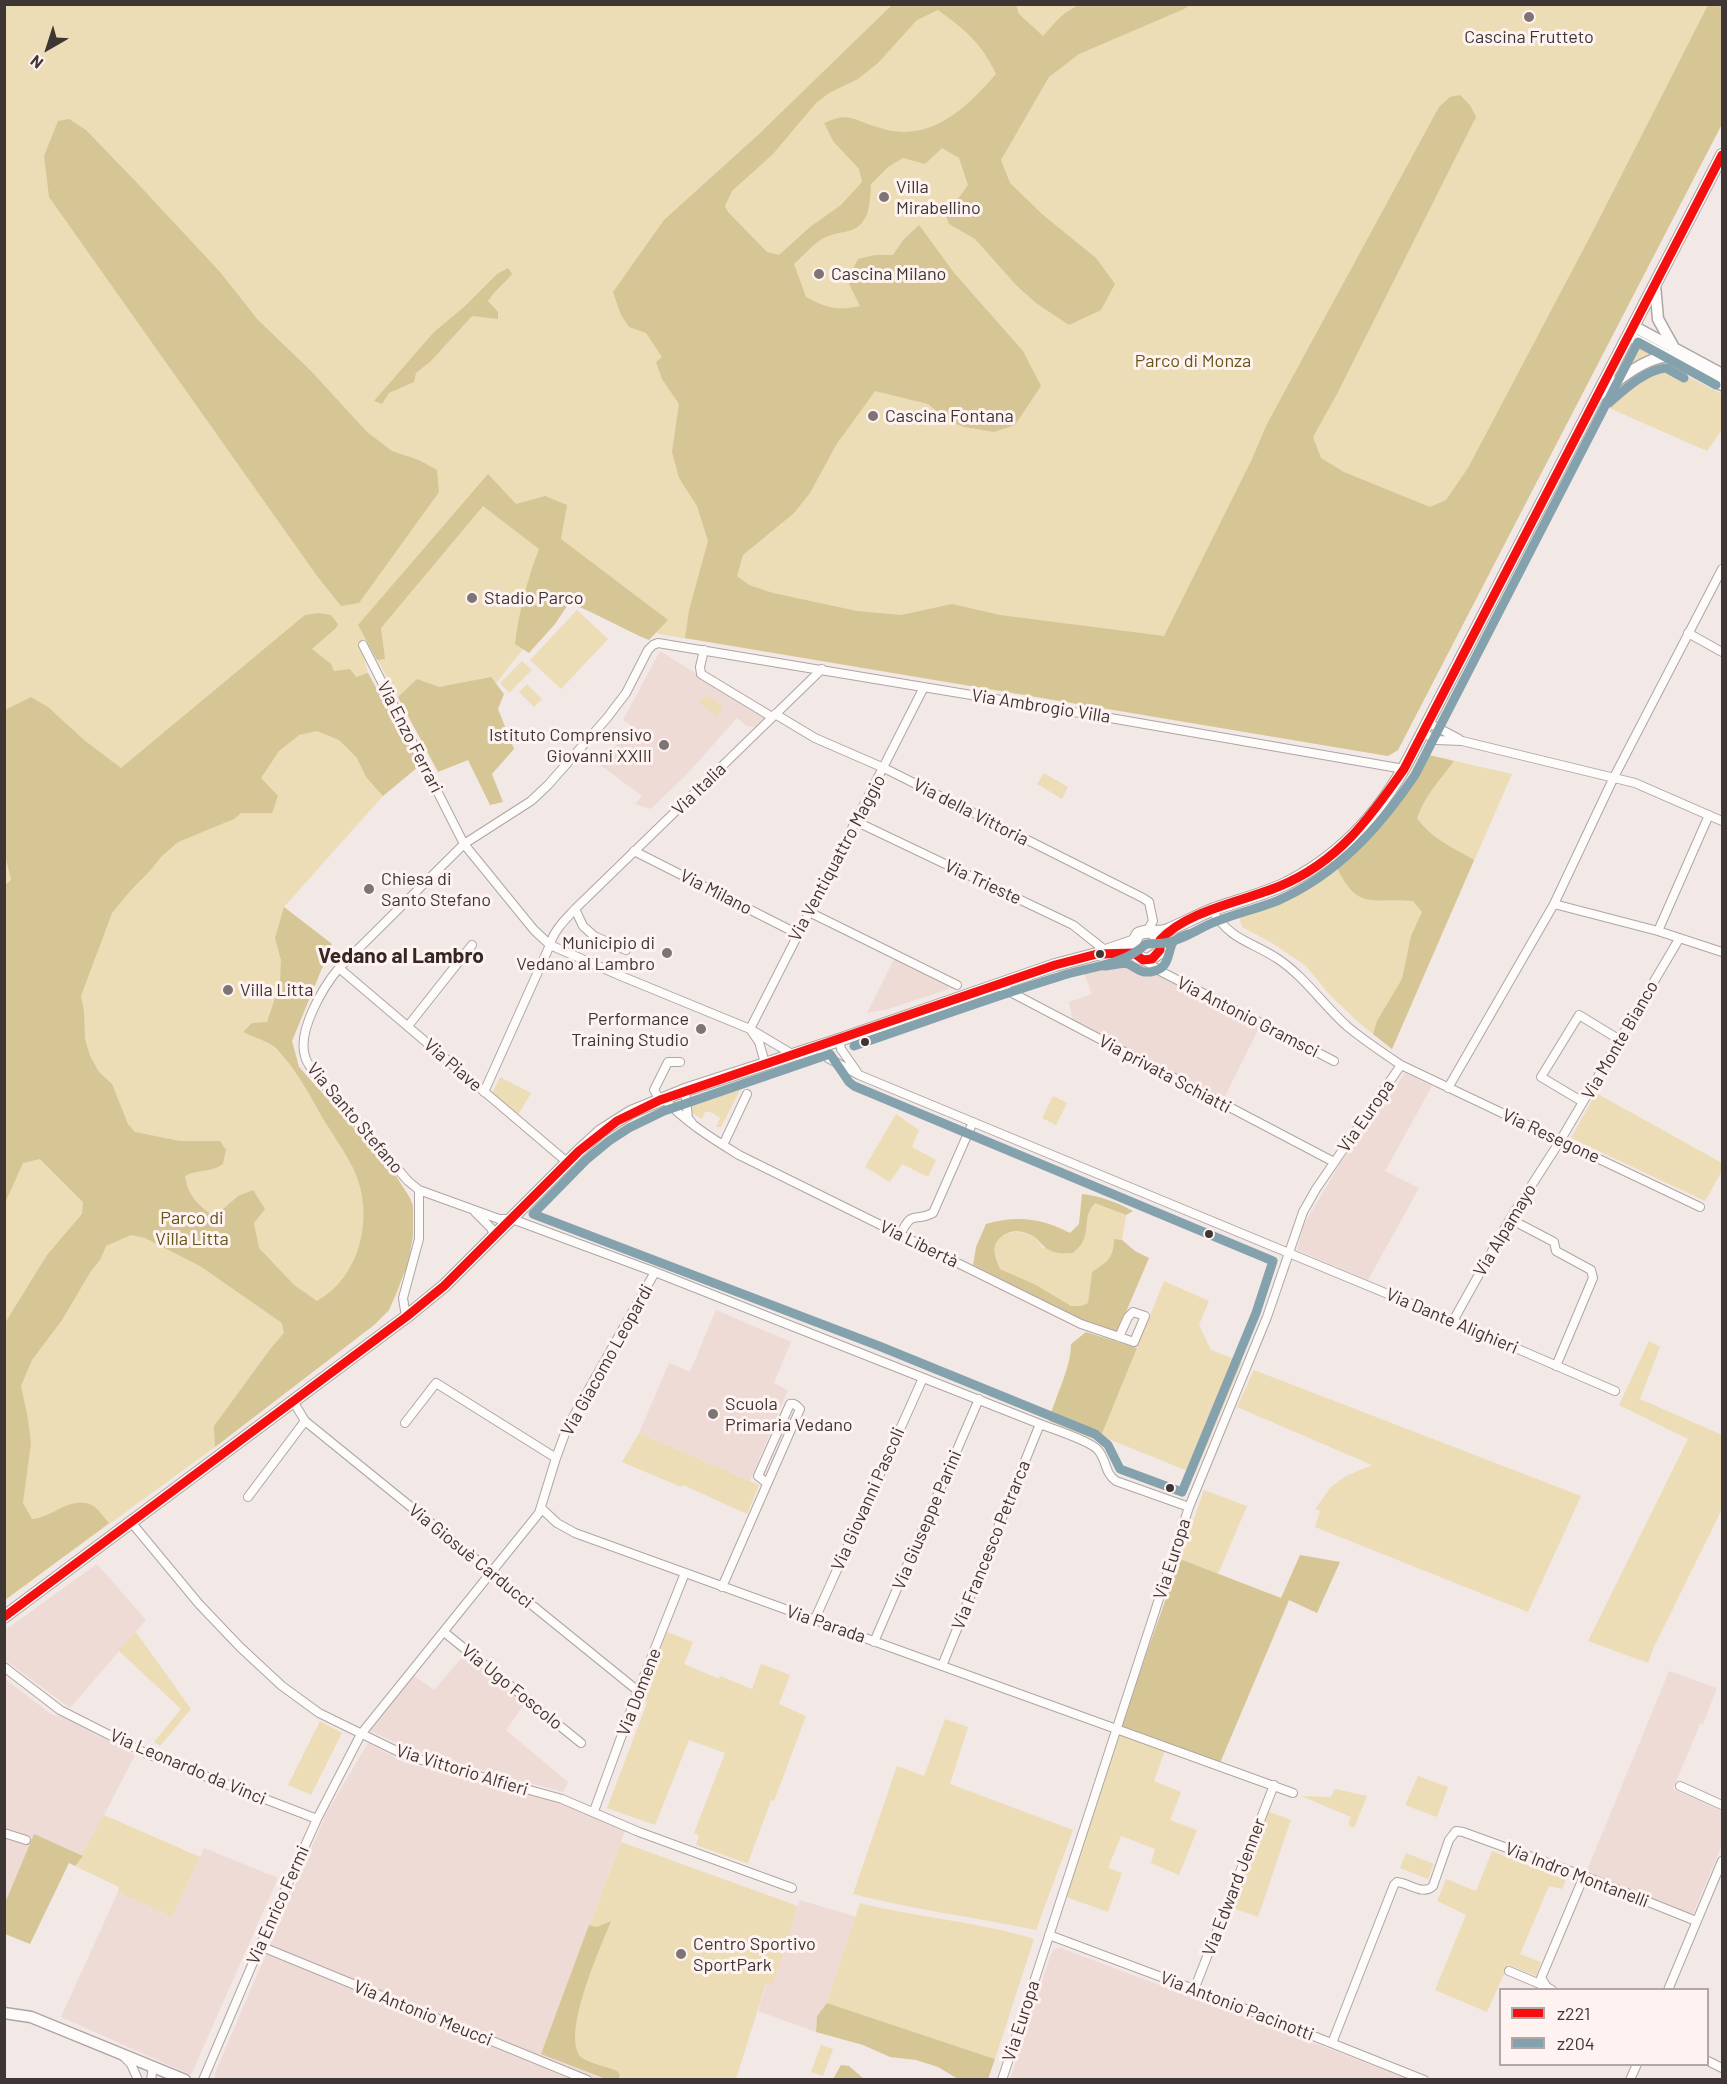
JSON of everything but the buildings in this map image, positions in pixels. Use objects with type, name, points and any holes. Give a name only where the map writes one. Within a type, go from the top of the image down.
[{"type":"main road","points":[[1137,952],[1138,934],[1156,935],[1212,910],[1281,886],[1317,866],[1368,820],[1404,769],[1722,155]]},
{"type":"main road","points":[[4,1617],[406,1317],[444,1286],[567,1162],[602,1131],[631,1112],[685,1090],[839,1040],[1055,964],[1101,952],[1137,952],[1152,959],[1156,935]]},
{"type":"street","points":[[1655,285],[1658,319],[1672,353]]},
{"type":"street","points":[[1631,331],[1672,353],[1722,385]]},
{"type":"street","points":[[1597,398],[1636,368],[1672,353],[1722,374]]},
{"type":"street","points":[[1448,1088],[1554,904],[1614,777],[1722,569]]},
{"type":"street","points":[[1688,633],[1722,651]]},
{"type":"street","name":"Via Santo Stefano","points":[[406,1317],[403,1298],[420,1239],[419,1190],[408,1181],[314,1072],[305,1057],[303,1040],[305,1027],[330,978],[339,968],[464,844],[531,801],[548,785],[626,693],[652,645],[658,643],[678,645]]},
{"type":"street","name":"Via Enzo Ferrari","points":[[363,645],[464,844],[534,930],[550,945]]},
{"type":"street","name":"Via Ambrogio Villa","points":[[678,645],[1404,769]]},
{"type":"street","name":"Via della Vittoria","points":[[704,650],[701,674],[774,716],[815,738],[884,768],[1149,902],[1162,972]]},
{"type":"street","name":"Via Italia","points":[[484,1092],[552,937],[575,909],[822,669]]},
{"type":"street","name":"Via Ventiquattro Maggio","points":[[750,1029],[924,687]]},
{"type":"street","points":[[1424,727],[1462,741],[1635,783],[1722,821]]},
{"type":"street","points":[[1658,931],[1709,815]]},
{"type":"street","name":"Via Trieste","points":[[855,821],[1073,925],[1101,952]]},
{"type":"street","name":"Via Milano","points":[[634,851],[798,933]]},
{"type":"street","points":[[1554,904],[1658,931],[1722,952]]},
{"type":"street","points":[[575,909],[583,926],[594,936],[626,950]]},
{"type":"street","name":"Via Resegone","points":[[1212,910],[1221,924],[1230,932],[1278,959],[1347,1027],[1401,1065],[1700,1207]]},
{"type":"street","points":[[809,912],[957,985]]},
{"type":"street","name":"Via Monte Bianco","points":[[1560,1141],[1679,939]]},
{"type":"street","points":[[408,1026],[472,945]]},
{"type":"street","points":[[550,945],[750,1029],[792,1054]]},
{"type":"street","name":"Via Antonio Gramsci","points":[[1137,952],[1162,972],[1334,1061]]},
{"type":"street","name":"Via Piave","points":[[339,968],[567,1162]]},
{"type":"street","name":"Via privata Schiatti","points":[[996,984],[1334,1162]]},
{"type":"street","points":[[1583,1102],[1541,1077],[1546,1068],[1579,1015],[1620,1040]]},
{"type":"street","points":[[750,1029],[759,1042],[765,1063]]},
{"type":"street","points":[[839,1040],[841,1049],[859,1075]]},
{"type":"street","name":"Via Dante Alighieri","points":[[818,1046],[828,1058],[859,1075],[1453,1321],[1615,1391]]},
{"type":"street","points":[[662,1099],[654,1090],[660,1077],[669,1062],[680,1062]]},
{"type":"street","name":"Via Europa","points":[[1002,2079],[1189,1507],[1268,1317],[1304,1212],[1316,1189],[1401,1065]]},
{"type":"street","points":[[685,1090],[688,1118],[698,1130]]},
{"type":"street","points":[[723,1145],[747,1094]]},
{"type":"street","name":"Via Libertà","points":[[662,1099],[698,1130],[739,1155],[1081,1324],[1119,1337]]},
{"type":"street","points":[[900,1235],[907,1221],[914,1216],[927,1216],[933,1213],[973,1122]]},
{"type":"street","name":"Via Alpamayo","points":[[1453,1321],[1509,1219],[1560,1141]]},
{"type":"street","points":[[419,1190],[499,1219],[512,1219],[655,1272],[980,1399],[1094,1447],[1101,1455],[1108,1474],[1113,1479],[1189,1507]]},
{"type":"street","points":[[472,1209],[491,1228],[495,1236]]},
{"type":"street","points":[[1509,1219],[1554,1242],[1556,1251],[1591,1270],[1593,1278],[1557,1366]]},
{"type":"street","name":"Via Giacomo Leopardi","points":[[444,1632],[539,1513],[567,1428],[655,1272]]},
{"type":"street","name":"Via Giovanni Pascoli","points":[[814,1621],[923,1378]]},
{"type":"street","points":[[405,1424],[436,1383],[556,1458]]},
{"type":"street","name":"Via Giuseppe Parini","points":[[874,1642],[980,1399]]},
{"type":"street","name":"Via Giosuè Carducci","points":[[293,1401],[305,1421],[638,1691]]},
{"type":"street","points":[[722,1587],[800,1409],[797,1405],[790,1404],[758,1476],[767,1483]]},
{"type":"street","points":[[248,1497],[305,1421]]},
{"type":"street","name":"Via Francesco Petrarca","points":[[942,1666],[1040,1424]]},
{"type":"street","name":"Via Parada","points":[[541,1508],[557,1523],[575,1533],[1293,1793]]},
{"type":"street","name":"Via Vittorio Alfieri","points":[[131,1522],[199,1604],[269,1674],[320,1713],[406,1756],[562,1799],[639,1832],[792,1888]]},
{"type":"street","name":"Via Domene","points":[[594,1811],[685,1573]]},
{"type":"street","name":"Via Enrico Fermi","points":[[203,2079],[317,1819],[361,1734],[444,1632]]},
{"type":"street","name":"Via Ugo Foscolo","points":[[444,1632],[581,1743]]},
{"type":"street","name":"Via Leonardo da Vinci","points":[[4,1667],[60,1710],[145,1753],[317,1819]]},
{"type":"street","name":"Via Edward Jenner","points":[[1194,1990],[1274,1785]]},
{"type":"street","points":[[1680,1786],[1722,1805]]},
{"type":"street","name":"Via Indro Montanelli","points":[[1332,2043],[1380,1917],[1397,1882],[1424,1891],[1429,1890],[1433,1886],[1449,1840],[1456,1831],[1584,1876],[1696,1921]]},
{"type":"street","points":[[4,1833],[26,1840]]},
{"type":"street","points":[[1668,1988],[1722,1861]]},
{"type":"street","points":[[1550,1988],[1541,1978],[1584,1876]]},
{"type":"street","name":"Via Antonio Pacinotti","points":[[1049,1935],[1424,2079]]},
{"type":"street","name":"Via Antonio Meucci","points":[[260,1946],[583,2079]]},
{"type":"street","points":[[1509,1971],[1550,1988]]},
{"type":"street","points":[[4,2013],[31,2017],[183,2079]]},
{"type":"street","points":[[120,2052],[131,2064],[138,2079]]},
{"type":"street","points":[[143,2079],[153,2066]]},
{"type":"street","points":[[151,2079],[153,2066]]},
{"type":"street","points":[[165,2079],[183,2079]]},
{"type":"shaded area","name":"Istituto Comprensivo Giovanni XXIII","points":[[660,651],[766,717],[755,727],[747,726],[737,718],[688,773],[651,809],[635,804],[642,796],[599,764],[633,727],[623,720]]},
{"type":"shaded area","points":[[895,957],[946,983],[949,989],[888,1009],[867,1013]]},
{"type":"shaded area","points":[[1132,962],[1260,1026],[1224,1098],[1108,1038],[1096,1035],[1073,1021],[1069,1002],[1092,994],[1082,968]]},
{"type":"shaded area","points":[[1405,1073],[1432,1086],[1385,1171],[1419,1188],[1368,1280],[1297,1250],[1304,1224],[1340,1164]]},
{"type":"shaded area","name":"Scuola Primaria Vedano","points":[[716,1310],[791,1342],[774,1383],[788,1390],[750,1481],[639,1433],[669,1363],[690,1372]]},
{"type":"shaded area","points":[[97,1564],[146,1620],[70,1708],[5,1660],[4,1631]]},
{"type":"shaded area","points":[[465,1654],[525,1703],[506,1730],[568,1782],[563,1792],[419,1753],[370,1731],[413,1675],[434,1690]]},
{"type":"shaded area","points":[[1669,1671],[1717,1688],[1673,1789],[1722,1811],[1722,1845],[1692,1916],[1586,1873]]},
{"type":"shaded area","points":[[5,1679],[51,1714],[63,1717],[135,1755],[83,1856],[34,1835],[5,1903]]},
{"type":"shaded area","points":[[368,1743],[406,1763],[548,1798],[625,1831],[541,2054],[606,2079],[215,2080],[215,2073],[326,1814]]},
{"type":"shaded area","points":[[204,1848],[278,1878],[191,2075],[61,2017],[118,1892],[172,1917]]},
{"type":"shaded area","points":[[800,1900],[857,1917],[827,2003],[817,2016],[816,2032],[758,2011],[767,1983],[773,1984]]},
{"type":"shaded area","points":[[1061,1948],[1409,2079],[1010,2079],[1050,1957],[1054,1949]]},
{"type":"green space","points":[[893,4],[1016,5],[1019,14],[1043,36],[1064,14],[1080,5],[1190,5],[1079,54],[1049,77],[1001,160],[1010,183],[1042,214],[1096,258],[1115,284],[1101,310],[1069,325],[1036,303],[1017,286],[975,239],[949,224],[945,212],[968,185],[959,158],[942,148],[925,164],[903,158],[888,167],[871,184],[867,212],[861,224],[849,231],[822,239],[794,264],[806,297],[832,308],[860,306],[847,280],[858,259],[875,255],[893,255],[904,239],[919,225],[955,274],[1023,351],[1041,386],[1015,425],[994,432],[964,427],[949,421],[928,404],[875,391],[836,445],[810,493],[794,513],[743,555],[737,576],[749,585],[773,593],[857,611],[901,615],[952,604],[1000,615],[1164,636],[1252,459],[1267,424],[1439,107],[1450,97],[1460,95],[1470,105],[1476,117],[1337,394],[1313,437],[1321,458],[1344,472],[1430,507],[1446,500],[1468,468],[1592,233],[1708,5],[1722,5],[1722,124],[1398,750],[1388,756],[685,638],[689,610],[708,541],[697,506],[679,478],[672,452],[679,404],[662,379],[656,362],[662,357],[646,333],[629,327],[621,315],[613,292],[664,220],[758,135]],"holes":[[[938,10],[978,45],[996,74],[958,111],[929,128],[896,131],[846,117],[824,123],[833,141],[859,169],[862,182],[841,205],[810,227],[779,255],[767,252],[728,212],[725,206],[732,191],[773,154],[816,103],[829,93],[858,79],[878,63],[917,20]]]},
{"type":"green space","name":"Parco di Monza","points":[[4,5],[1722,5],[1722,124],[1398,750],[1388,756],[659,634],[584,571],[434,763],[367,641],[361,646],[368,673],[419,766],[383,796],[284,907],[332,944],[292,1041],[299,1067],[394,1173],[413,1206],[413,1236],[398,1292],[389,1310],[374,1325],[215,1447],[5,1600]]},
{"type":"green space","points":[[69,119],[86,130],[138,184],[220,272],[258,320],[311,371],[367,432],[392,451],[419,460],[437,470],[439,492],[359,603],[341,606],[317,576],[49,197],[44,156],[58,121]]},
{"type":"green space","points":[[508,268],[512,274],[488,301],[498,312],[498,319],[472,316],[431,361],[416,373],[414,382],[389,393],[382,404],[374,401],[434,332],[464,307],[497,274]]},
{"type":"green space","points":[[1633,345],[1653,355],[1615,380]]},
{"type":"green space","points":[[1662,363],[1722,394],[1722,430],[1707,451],[1609,408],[1623,388]]},
{"type":"green space","points":[[488,474],[516,504],[545,496],[567,505],[561,539],[668,620],[649,640],[569,603],[555,624],[529,653],[515,644],[524,596],[539,549],[483,506],[381,628],[385,659],[377,660],[358,625]]},
{"type":"green space","points":[[577,610],[608,639],[561,689],[530,660]]},
{"type":"green space","name":"Parco di Villa Litta","points":[[318,613],[331,615],[338,624],[312,649],[331,664],[334,671],[350,669],[356,677],[368,673],[419,766],[383,796],[366,777],[357,758],[339,740],[317,731],[299,735],[279,751],[261,778],[278,796],[272,813],[241,813],[234,819],[178,842],[162,856],[112,913],[81,996],[85,1039],[90,1056],[99,1072],[112,1084],[128,1124],[135,1132],[180,1141],[220,1141],[226,1150],[223,1164],[214,1169],[185,1176],[192,1195],[214,1217],[238,1196],[253,1190],[265,1209],[254,1223],[259,1248],[294,1285],[317,1301],[344,1277],[353,1261],[360,1244],[363,1208],[361,1189],[355,1172],[295,1072],[276,1048],[243,1032],[252,1023],[267,1022],[280,983],[281,960],[275,938],[284,907],[332,944],[292,1041],[299,1067],[394,1173],[410,1198],[413,1206],[413,1236],[408,1264],[389,1310],[374,1325],[215,1447],[214,1426],[284,1333],[282,1323],[200,1266],[145,1238],[131,1235],[106,1246],[100,1260],[62,1320],[32,1360],[21,1386],[31,1443],[23,1503],[32,1519],[48,1515],[69,1505],[84,1503],[94,1506],[109,1523],[5,1600],[5,1323],[47,1255],[82,1214],[83,1202],[40,1159],[23,1163],[5,1203],[4,886],[11,880],[4,851],[5,710],[31,697],[48,707],[84,740],[121,768],[305,615]]},
{"type":"green space","points":[[522,661],[532,670],[509,693],[500,683]]},
{"type":"green space","points":[[491,677],[504,694],[498,709],[514,749],[492,774],[503,802],[490,805],[468,760],[438,772],[398,697],[417,679],[439,687]]},
{"type":"green space","points":[[527,684],[542,699],[534,707],[519,692]]},
{"type":"green space","points":[[706,695],[723,707],[717,716],[699,703]]},
{"type":"green space","points":[[1429,755],[1512,774],[1392,1049],[1358,1022],[1329,994],[1306,966],[1272,943],[1242,927],[1238,912],[1310,885],[1346,862],[1385,820]]},
{"type":"green space","points":[[1429,755],[1454,761],[1429,795],[1417,818],[1435,837],[1474,860],[1392,1049],[1373,1034],[1377,1021],[1402,979],[1411,936],[1422,912],[1413,901],[1368,900],[1360,897],[1352,891],[1337,868],[1346,862],[1385,820]]},
{"type":"green space","points":[[1044,773],[1068,787],[1062,799],[1037,784]]},
{"type":"green space","points":[[500,1077],[531,1093],[518,1115],[492,1093]]},
{"type":"green space","points":[[737,1086],[740,1090],[721,1127],[716,1127],[720,1118],[711,1112],[705,1112],[702,1119],[692,1113],[691,1103]]},
{"type":"green space","points":[[1596,1093],[1722,1163],[1722,1171],[1705,1201],[1571,1138]]},
{"type":"green space","points":[[1053,1096],[1067,1103],[1056,1125],[1042,1118]]},
{"type":"green space","points":[[896,1114],[919,1130],[912,1147],[936,1160],[928,1177],[902,1164],[890,1182],[865,1167]]},
{"type":"green space","points":[[1082,1194],[1108,1200],[1133,1211],[1126,1215],[1095,1203],[1089,1212],[1083,1241],[1073,1253],[1050,1251],[1031,1235],[1014,1231],[1003,1235],[997,1242],[996,1257],[1000,1269],[1036,1285],[1071,1306],[1081,1306],[1088,1303],[1092,1272],[1109,1259],[1114,1239],[1122,1240],[1135,1251],[1149,1258],[1117,1333],[1080,1319],[973,1265],[976,1247],[986,1224],[1019,1219],[1039,1221],[1070,1233],[1079,1224]]},
{"type":"green space","points":[[1095,1202],[1126,1215],[1122,1240],[1114,1239],[1109,1259],[1092,1272],[1088,1303],[1071,1306],[1000,1269],[994,1249],[1000,1238],[1011,1233],[1024,1233],[1034,1237],[1043,1248],[1087,1226],[1088,1210]]},
{"type":"green space","points":[[1164,1281],[1209,1301],[1199,1325],[1211,1350],[1242,1362],[1195,1474],[1101,1436]]},
{"type":"green space","points":[[1086,1332],[1137,1348],[1099,1441],[1049,1421],[1066,1373],[1071,1344]]},
{"type":"green space","points":[[1649,1341],[1660,1347],[1640,1399],[1722,1435],[1722,1509],[1648,1663],[1588,1641],[1688,1439],[1619,1405]]},
{"type":"green space","points":[[1254,1370],[1581,1496],[1528,1612],[1315,1527],[1320,1511],[1315,1509],[1331,1487],[1346,1476],[1372,1465],[1237,1407]]},
{"type":"green space","points":[[639,1433],[759,1485],[747,1514],[683,1485],[681,1487],[622,1462]]},
{"type":"green space","points":[[1204,1490],[1247,1506],[1218,1574],[1180,1559]]},
{"type":"green space","points":[[1300,1555],[1340,1562],[1317,1613],[1289,1600],[1220,1763],[1120,1728],[1180,1559],[1281,1598]]},
{"type":"green space","points":[[136,1632],[191,1709],[160,1746],[154,1742],[181,1709],[118,1650]]},
{"type":"green space","points":[[667,1632],[693,1642],[684,1664],[719,1679],[720,1676],[752,1689],[761,1664],[790,1675],[779,1704],[806,1716],[748,1863],[696,1845],[699,1836],[694,1833],[725,1753],[689,1740],[655,1825],[607,1808],[647,1703],[642,1694]]},
{"type":"green space","points":[[945,1719],[968,1727],[950,1784],[1073,1830],[1036,1930],[899,1905],[853,1894],[897,1766],[924,1776]]},
{"type":"green space","points":[[320,1721],[342,1733],[311,1795],[288,1785]]},
{"type":"green space","points":[[1118,1733],[1165,1751],[1154,1781],[1181,1792],[1170,1820],[1197,1830],[1179,1875],[1151,1863],[1155,1849],[1121,1836],[1108,1868],[1122,1873],[1108,1912],[1066,1897]]},
{"type":"green space","points":[[1418,1776],[1448,1787],[1437,1817],[1405,1805]]},
{"type":"green space","points":[[1335,1789],[1367,1796],[1354,1828],[1348,1825],[1351,1817],[1301,1796],[1331,1797]]},
{"type":"green space","points":[[1267,1811],[1291,1820],[1258,1917],[1230,1907]]},
{"type":"green space","points":[[104,1815],[200,1857],[172,1917],[118,1892],[119,1887],[75,1866]]},
{"type":"green space","points":[[34,1834],[83,1856],[75,1866],[69,1863],[30,1944],[5,1934],[5,1903]]},
{"type":"green space","name":"Centro Sportivo SportPark","points":[[621,1842],[798,1906],[773,1985],[766,1984],[736,2079],[606,2079],[541,2054]]},
{"type":"green space","points":[[1492,1851],[1566,1880],[1562,1889],[1549,1886],[1520,1954],[1541,1962],[1536,1976],[1508,1965],[1487,2012],[1435,1990],[1466,1915],[1437,1901],[1446,1879],[1476,1891]]},
{"type":"green space","points":[[1406,1853],[1434,1864],[1428,1879],[1400,1868]]},
{"type":"green space","points":[[860,1903],[991,1928],[1034,1939],[995,2059],[827,2003]]},
{"type":"green space","points":[[611,1921],[584,1991],[575,2032],[576,2047],[582,2058],[617,2071],[620,2075],[618,2080],[606,2079],[541,2054],[589,1925],[597,1927]]},
{"type":"green space","points":[[827,2003],[995,2059],[988,2079],[958,2079],[938,2067],[916,2060],[890,2057],[863,2045],[816,2032],[817,2016]]},
{"type":"green space","points":[[821,2045],[833,2049],[823,2076],[811,2072]]},
{"type":"green space","points":[[841,2065],[849,2066],[864,2079],[833,2079]]},
{"type":"transit line","name":"z221","points":[[4,1617],[406,1317],[444,1286],[579,1151],[617,1121],[660,1100],[1055,965],[1097,954],[1134,953],[1143,960],[1152,959],[1160,950],[1160,940],[1185,921],[1280,886],[1319,865],[1335,852],[1365,822],[1404,769],[1722,155]]},
{"type":"transit line","name":"z204","points":[[854,1046],[1032,985],[1116,961],[1127,957],[1146,944],[1165,943],[1179,939],[1213,923],[1277,901],[1319,878],[1338,864],[1387,813],[1415,775],[1638,342],[1716,385]]},
{"type":"transit line","name":"z204","points":[[1609,403],[1635,381],[1650,372],[1666,368],[1684,378]]},
{"type":"transit line","name":"z204","points":[[1104,966],[1128,964],[1144,972],[1156,970],[1166,962],[1173,942],[1188,934]]},
{"type":"transit line","name":"z204","points":[[830,1054],[854,1086],[1273,1261],[1256,1313],[1182,1492],[1120,1469],[1108,1445],[1095,1434],[879,1346],[533,1214],[586,1160],[629,1128],[664,1111],[830,1054]]},
{"type":"place","name":"Cascina Frutteto","points":[[1529,17]]},
{"type":"place","name":"Villa Mirabellino","points":[[884,197]]},
{"type":"place","name":"Cascina Milano","points":[[819,274]]},
{"type":"place","name":"Cascina Fontana","points":[[873,416]]},
{"type":"place","name":"Stadio Parco","points":[[472,598]]},
{"type":"place","name":"Istituto Comprensivo Giovanni XXIII","points":[[664,745]]},
{"type":"place","name":"Chiesa di Santo Stefano","points":[[369,889]]},
{"type":"place","name":"Municipio di Vedano al Lambro","points":[[667,953]]},
{"type":"place","name":"Villa Litta","points":[[228,990]]},
{"type":"place","name":"Performance Training Studio","points":[[701,1029]]},
{"type":"place","name":"Scuola Primaria Vedano","points":[[713,1414]]},
{"type":"place","name":"Centro Sportivo SportPark","points":[[681,1954]]},
{"type":"district","name":"Vedano al Lambro","points":[[401,956]]}]
